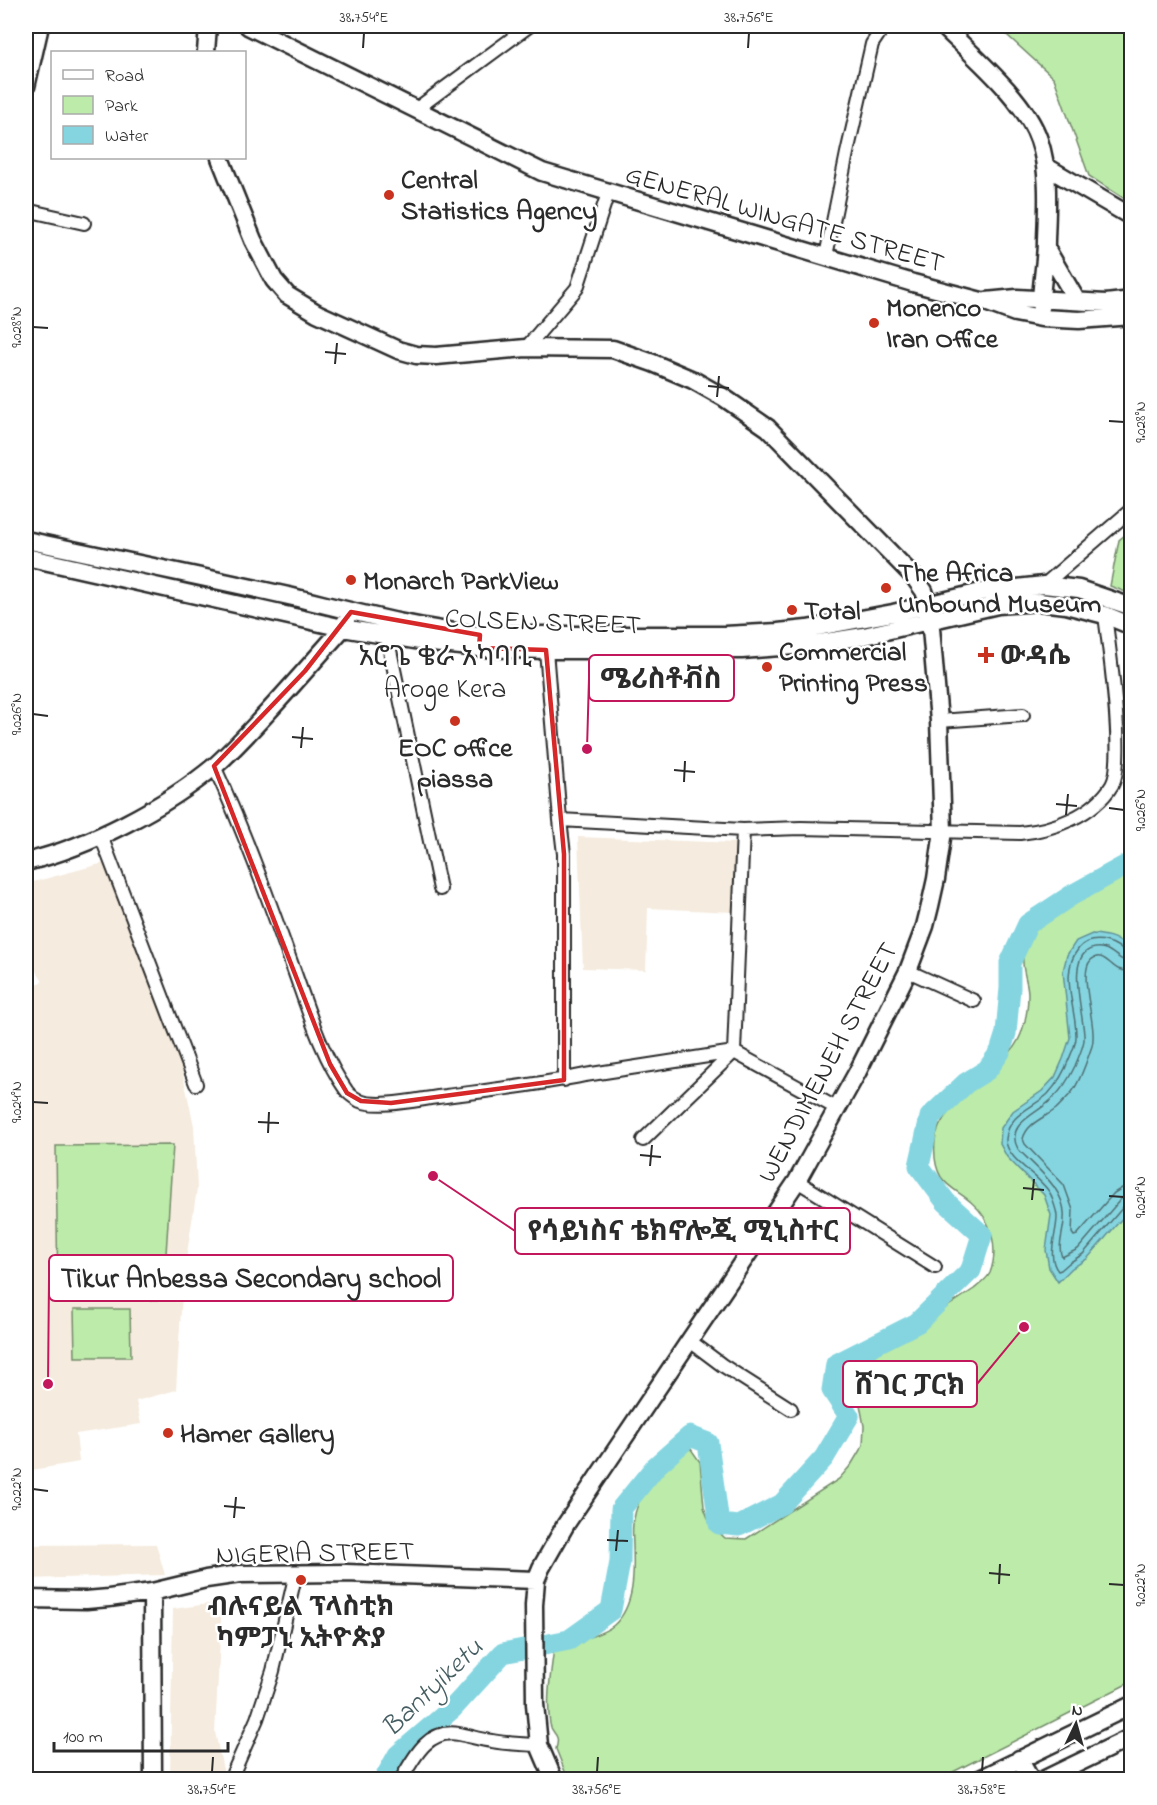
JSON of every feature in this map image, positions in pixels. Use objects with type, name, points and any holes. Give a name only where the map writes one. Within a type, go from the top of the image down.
[{"type":"main road","points":[[26,87],[40,26]]},
{"type":"main road","points":[[206,51],[208,26]]},
{"type":"main road","name":"GENERAL WINGATE STREET","points":[[248,26],[542,172],[913,283],[985,302],[1006,311],[1041,318],[1079,320],[1131,316]]},
{"type":"main road","points":[[943,26],[1008,91],[1032,122],[1040,141],[1045,166],[1046,248],[1040,298],[1041,318]]},
{"type":"main road","points":[[220,159],[253,240],[274,280],[287,295],[326,317],[398,350],[416,355],[436,356],[526,348],[613,349],[693,380],[723,397],[768,428],[914,577],[924,591],[930,612]]},
{"type":"main road","points":[[1045,166],[1131,217]]},
{"type":"main road","points":[[1046,248],[1077,301]]},
{"type":"main road","name":"GENERAL WINGATE STREET","points":[[985,302],[1011,298],[1107,303],[1131,300]]},
{"type":"main road","points":[[26,540],[215,580],[479,641],[517,636],[748,634],[807,629],[930,612],[981,592],[1044,585],[1079,589],[1131,607]]},
{"type":"main road","name":"COLSEN STREET","points":[[26,557],[343,628],[432,644],[479,641],[546,650],[742,650],[796,646],[864,636],[930,612],[1039,602],[1066,605],[1105,615],[1131,626]]},
{"type":"main road","points":[[26,862],[101,836],[163,803],[214,766],[237,746],[343,628],[351,612]]},
{"type":"main road","name":"WENDIMENEH STREET","points":[[554,1779],[539,1745],[535,1704],[534,1605],[536,1580],[541,1568],[566,1524],[797,1181],[838,1109],[908,971],[925,926],[936,879],[943,831],[939,721],[930,612]]},
{"type":"main road","name":"NIGERIA STREET","points":[[26,1599],[86,1600],[152,1592],[206,1579],[240,1574],[346,1573],[536,1580]]},
{"type":"main road","points":[[152,1592],[153,1779]]},
{"type":"main road","points":[[985,1778],[1131,1705]]},
{"type":"main road","points":[[1042,1779],[1129,1738],[1115,1712]]},
{"type":"main road","points":[[1083,1729],[1095,1754]]},
{"type":"main road","points":[[1019,1759],[1030,1779]]},
{"type":"street","points":[[415,110],[529,26]]},
{"type":"street","points":[[826,256],[872,44],[884,26]]},
{"type":"street","points":[[526,348],[578,288],[608,193]]},
{"type":"street","points":[[26,210],[84,223]]},
{"type":"street","points":[[1044,585],[1131,509]]},
{"type":"street","points":[[560,820],[743,830],[801,828],[1020,832],[1039,831],[1067,823],[1100,799],[1112,784],[1116,770],[1118,740],[1105,615]]},
{"type":"street","points":[[387,636],[440,889]]},
{"type":"street","points":[[546,650],[564,854],[564,1080]]},
{"type":"street","points":[[939,721],[1023,716]]},
{"type":"street","points":[[214,766],[249,847],[330,1064],[347,1093],[361,1101],[391,1103],[564,1080],[734,1052],[838,1109]]},
{"type":"street","points":[[643,1140],[734,1052],[743,830]]},
{"type":"street","points":[[101,836],[196,1084]]},
{"type":"street","points":[[908,971],[974,1001]]},
{"type":"street","points":[[797,1181],[935,1267]]},
{"type":"street","points":[[690,1341],[722,1365],[792,1408]]},
{"type":"street","points":[[230,1779],[257,1719],[273,1671],[296,1573]]},
{"type":"street","points":[[401,1779],[416,1753],[428,1741],[446,1733],[500,1743],[539,1745]]},
{"type":"highlighted area","points":[[351,612],[480,635],[479,648],[546,650],[564,854],[564,1080],[391,1103],[361,1101],[347,1093],[330,1064],[214,766],[305,671]]},
{"type":"shaded area","points":[[578,837],[737,843],[733,912],[648,908],[646,970],[583,968]]},
{"type":"shaded area","points":[[104,863],[180,1061],[194,1126],[197,1189],[183,1279],[176,1390],[136,1401],[141,1424],[76,1434],[79,1462],[26,1471],[26,990],[43,981],[26,957],[26,884]]},
{"type":"shaded area","points":[[156,1544],[165,1575],[26,1579],[26,1545]]},
{"type":"shaded area","points":[[222,1602],[215,1732],[225,1779],[170,1780],[173,1609]]},
{"type":"green space","points":[[997,26],[1131,26],[1131,203],[1089,176],[1054,78]]},
{"type":"green space","points":[[1131,530],[1131,594],[1110,586],[1119,540]]},
{"type":"green space","points":[[1131,867],[1131,1682],[939,1779],[568,1779],[556,1749],[557,1737],[551,1728],[549,1715],[549,1686],[554,1648],[586,1639],[609,1629],[621,1617],[632,1589],[635,1513],[645,1489],[660,1468],[669,1459],[691,1449],[700,1462],[704,1507],[710,1524],[725,1538],[746,1539],[839,1479],[851,1465],[863,1445],[864,1426],[859,1399],[850,1387],[851,1377],[860,1365],[974,1289],[989,1275],[993,1264],[994,1245],[989,1226],[979,1210],[948,1184],[939,1173],[936,1164],[935,1141],[939,1126],[960,1100],[1013,1049],[1021,1034],[1028,999],[1023,952],[1035,924],[1061,904],[1110,883]]},
{"type":"green space","points":[[173,1145],[163,1300],[58,1299],[56,1146]]},
{"type":"green space","points":[[74,1309],[130,1309],[131,1357],[75,1357]]},
{"type":"water","points":[[1092,934],[1114,938],[1123,943],[1131,952],[1131,1205],[1087,1259],[1072,1268],[1058,1282],[1049,1268],[1046,1250],[1051,1215],[1044,1195],[1007,1157],[1000,1144],[1001,1128],[1013,1111],[1042,1091],[1055,1077],[1070,1038],[1063,971],[1067,955],[1076,941]]},
{"type":"waterway","name":"Bantyiketu","points":[[384,1780],[398,1755],[453,1708],[503,1653],[569,1640],[611,1610],[620,1562],[621,1509],[656,1466],[690,1436],[708,1443],[719,1524],[739,1526],[782,1504],[824,1458],[849,1416],[832,1390],[836,1364],[917,1323],[971,1270],[982,1235],[946,1202],[919,1166],[930,1117],[966,1083],[987,1070],[1000,1052],[1006,1033],[1010,963],[1028,924],[1072,895],[1132,862]]},
{"type":"place","name":"Central Statistics Agency","points":[[389,195]]},
{"type":"place","name":"Monenco Iran Office","points":[[874,323]]},
{"type":"place","name":"Monarch ParkView","points":[[351,580]]},
{"type":"place","name":"The Africa Unbound Museum","points":[[886,588]]},
{"type":"place","name":"Total","points":[[792,610]]},
{"type":"place","name":"ውዳሴ","points":[[986,655]]},
{"type":"place","name":"Commercial Printing Press","points":[[767,667]]},
{"type":"place","name":"EOC office piassa","points":[[455,721]]},
{"type":"place","name":"ሜሪስቶቭስ","points":[[587,749]]},
{"type":"place","name":"የሳይነስና ቴክኖሎጂ ሚኒስተር","points":[[433,1176]]},
{"type":"place","name":"ሸገር ፓርክ","points":[[1024,1327]]},
{"type":"place","name":"Tikur Anbessa Secondary school","points":[[48,1384]]},
{"type":"place","name":"Hamer Gallery","points":[[168,1433]]},
{"type":"place","name":"ብሉናይል ፕላስቲክ ካምፓኒ ኢትዮጵያ","points":[[301,1580]]},
{"type":"district","name":"አሮጌ ቄራ አካባቢ Aroge Kera","points":[[445,671]]}]
